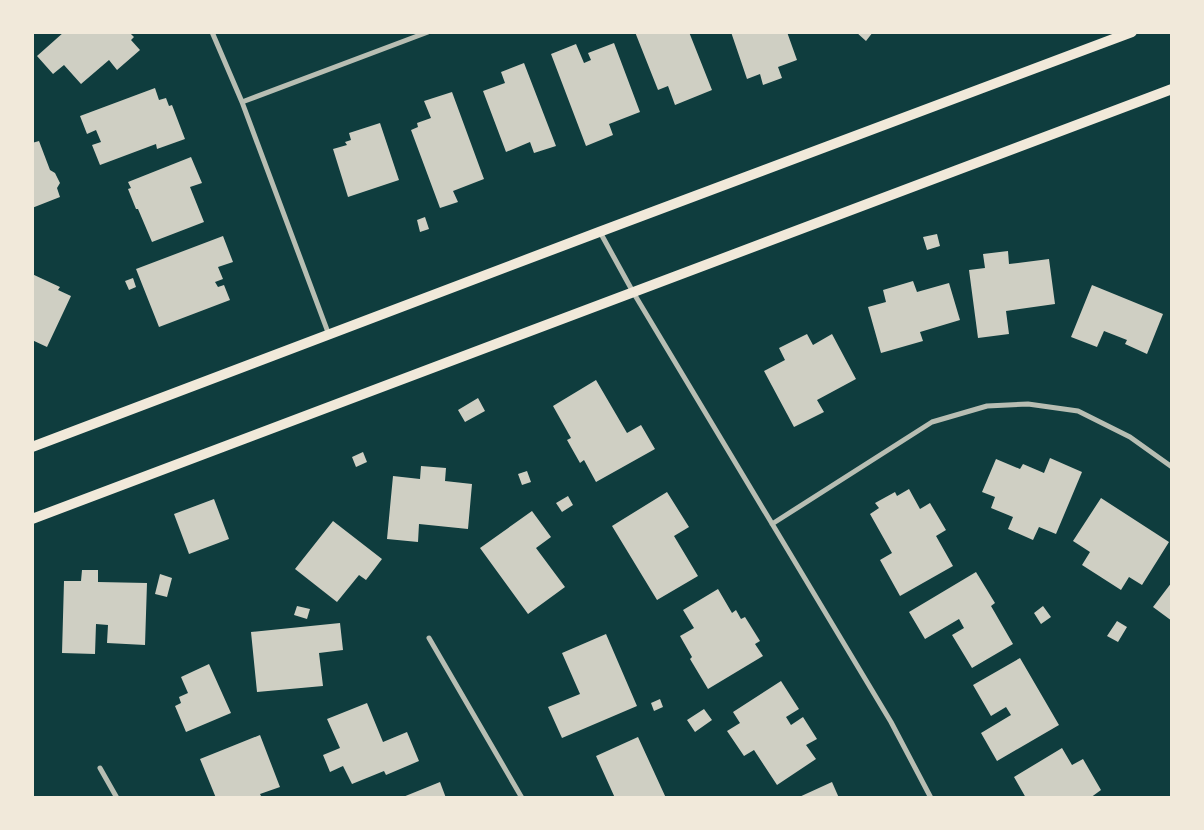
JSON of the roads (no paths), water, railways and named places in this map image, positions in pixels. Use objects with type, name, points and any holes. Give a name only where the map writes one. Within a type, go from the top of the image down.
[{"type":"main road","points":[[32,447],[1132,32]]},
{"type":"main road","points":[[32,519],[1172,88]]},
{"type":"street","points":[[212,32],[242,102],[329,335]]},
{"type":"street","points":[[242,102],[428,32]]},
{"type":"street","points":[[599,232],[633,292],[891,722],[931,798]]},
{"type":"street","points":[[772,524],[932,422],[987,406],[1028,404],[1078,411],[1130,437],[1172,467]]},
{"type":"street","points":[[429,638],[522,798]]},
{"type":"street","points":[[100,768],[117,798]]}]
